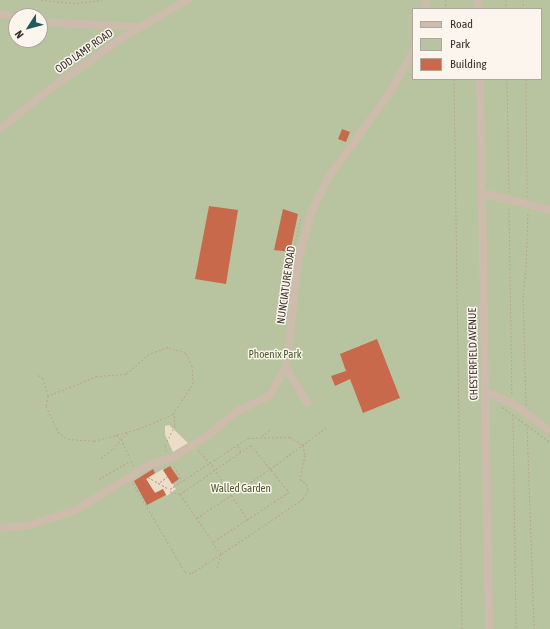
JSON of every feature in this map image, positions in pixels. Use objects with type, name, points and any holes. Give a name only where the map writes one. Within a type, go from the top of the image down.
[{"type":"street","name":"ODD LAMP ROAD","points":[[0,129],[47,91],[138,27],[187,0]]},
{"type":"street","points":[[48,22],[138,27]]},
{"type":"street","name":"NUNCIATURE ROAD","points":[[286,368],[298,263],[311,212],[330,175],[391,91],[412,52]]},
{"type":"street","name":"CHESTERFIELD AVENUE","points":[[480,80],[489,629]]},
{"type":"street","points":[[482,193],[550,210]]},
{"type":"street","points":[[0,528],[30,524],[74,511],[159,460],[172,458],[192,444],[206,437],[236,412],[269,396],[286,368],[307,403]]},
{"type":"street","points":[[485,390],[512,404],[550,432]]},
{"type":"path","points":[[41,0],[78,3],[102,0]]},
{"type":"path","points":[[454,80],[462,629]]},
{"type":"path","points":[[507,80],[516,629]]},
{"type":"path","points":[[526,80],[528,205],[526,271],[523,294],[534,629]]},
{"type":"path","points":[[38,375],[43,378],[48,396],[46,406],[52,422],[58,432],[68,438],[100,441],[112,435],[129,431],[174,414],[188,395],[194,377],[192,366],[186,353],[174,347],[154,351],[126,374],[97,376],[48,396]]},
{"type":"path","points":[[498,404],[550,442]]},
{"type":"path","points":[[174,414],[176,420],[174,427]]},
{"type":"path","points":[[196,518],[270,469],[328,426]]},
{"type":"path","points":[[261,436],[270,429]]},
{"type":"path","points":[[101,458],[113,449],[129,431]]},
{"type":"path","points":[[112,435],[121,439],[130,460],[133,475],[185,572],[192,573],[303,499],[308,490],[307,484],[300,478],[305,455],[303,445],[290,437],[279,439],[261,436],[248,438],[211,464],[170,489]]},
{"type":"path","points":[[192,444],[211,464],[248,520]]},
{"type":"path","points":[[238,445],[241,452]]},
{"type":"path","points":[[180,494],[251,446],[289,492],[213,542]]},
{"type":"path","points":[[99,479],[130,460]]},
{"type":"path","points":[[148,477],[170,489],[171,492],[180,494],[221,554],[217,568]]},
{"type":"path","points":[[159,482],[167,477]]},
{"type":"green space","name":"Phoenix Park","points":[[0,0],[550,0],[550,629],[0,629]]},
{"type":"shaded area","points":[[169,425],[188,443],[173,452],[165,435],[165,426]]},
{"type":"shaded area","points":[[163,469],[176,489],[167,496],[163,489],[155,493],[146,479]]},
{"type":"building","points":[[342,129],[350,132],[346,142],[338,139]]},
{"type":"building","points":[[209,206],[238,210],[226,284],[195,279]]},
{"type":"building","points":[[283,209],[298,214],[290,252],[274,250]]},
{"type":"building","points":[[377,339],[400,398],[363,413],[350,379],[335,386],[331,376],[346,371],[340,354]]},
{"type":"building","points":[[170,466],[179,479],[172,484],[163,470]]},
{"type":"building","points":[[153,469],[155,473],[146,479],[155,493],[163,489],[166,495],[147,505],[134,481]]},
{"type":"park label","name":"Walled Garden","points":[[241,488]]}]
